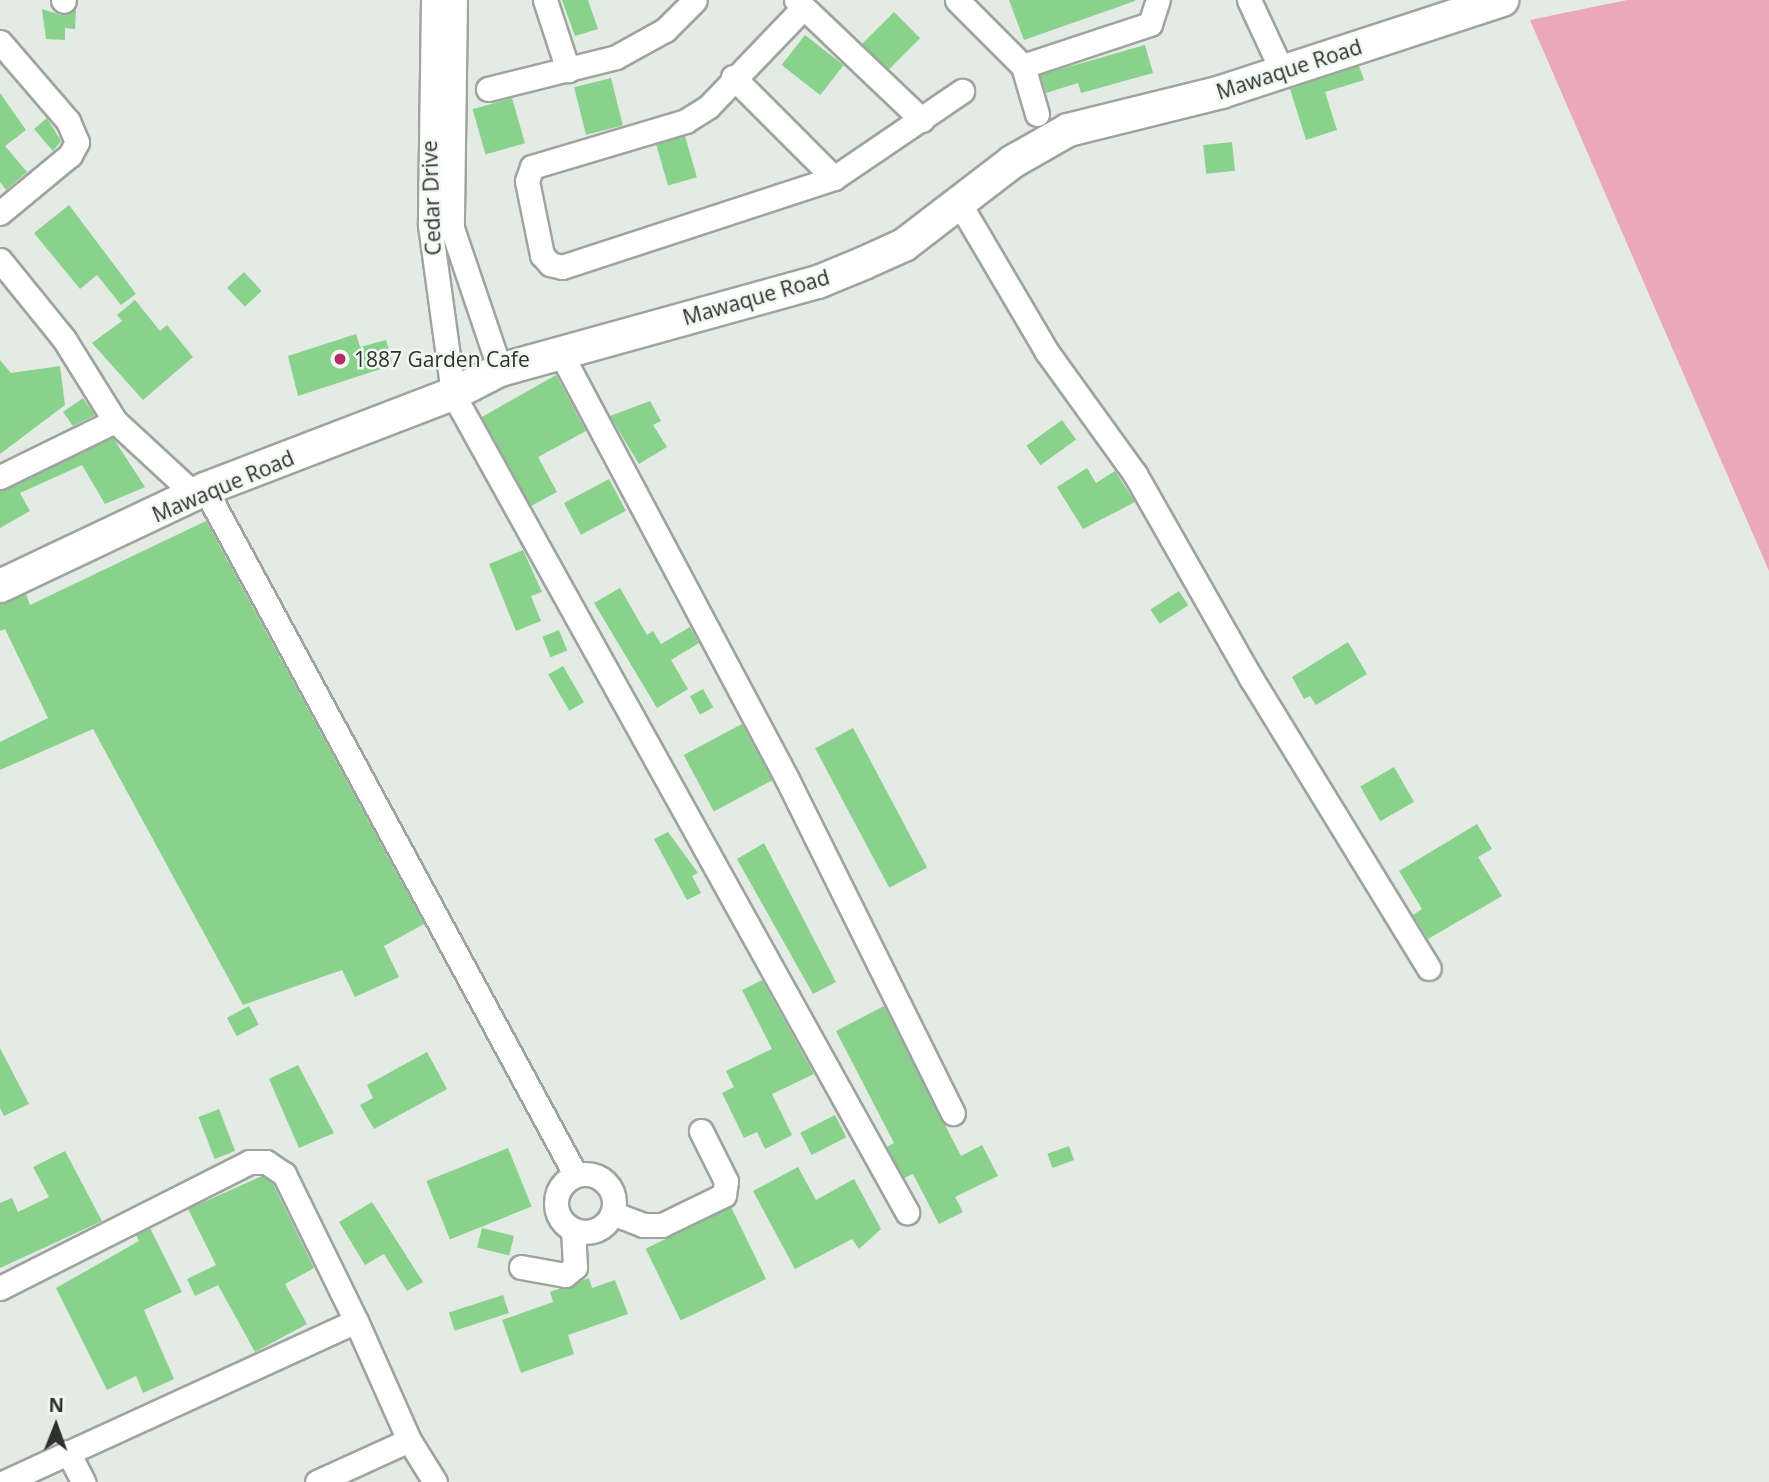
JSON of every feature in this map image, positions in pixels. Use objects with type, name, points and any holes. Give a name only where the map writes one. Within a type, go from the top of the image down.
[{"type":"main road","name":"Mawaque Road","points":[[0,586],[200,492],[453,394],[500,370],[559,350],[818,282],[904,245],[961,206],[1012,162],[1068,130],[1282,71],[1502,0]]},
{"type":"street","name":"Cedar Drive","points":[[433,0],[430,225],[453,394]]},
{"type":"street","name":"Cedar Drive","points":[[455,0],[452,228],[500,370]]},
{"type":"street","points":[[545,0],[568,70]]},
{"type":"street","points":[[488,89],[568,70],[640,46],[695,0]]},
{"type":"street","points":[[957,0],[1023,66],[1037,114]]},
{"type":"street","points":[[1023,66],[1150,24],[1158,0]]},
{"type":"street","points":[[1250,0],[1282,71]]},
{"type":"street","points":[[922,120],[799,4],[708,107],[686,121],[532,167],[527,181],[542,255],[550,264],[562,267],[834,178],[922,120],[961,91]]},
{"type":"street","points":[[0,42],[68,121],[77,142],[70,155],[0,213]]},
{"type":"street","points":[[733,76],[834,178]]},
{"type":"street","points":[[961,206],[1047,352],[1135,474],[1251,678],[1429,968]]},
{"type":"street","points":[[0,260],[64,339],[116,421],[200,492],[575,1174]]},
{"type":"street","points":[[559,350],[787,779],[953,1113]]},
{"type":"street","points":[[453,394],[907,1212]]},
{"type":"street","points":[[0,477],[116,421]]},
{"type":"street","points":[[612,1213],[643,1225],[662,1225],[724,1195],[726,1181],[701,1131]]},
{"type":"street","points":[[0,1288],[249,1163],[266,1162],[284,1174],[356,1321],[409,1440],[435,1482]]},
{"type":"street","points":[[520,1267],[565,1275],[575,1267],[573,1229],[556,1207],[561,1188],[575,1174],[589,1174],[610,1188],[612,1213]]},
{"type":"street","points":[[573,1229],[591,1231],[612,1213]]},
{"type":"street","points":[[4,1482],[356,1321]]},
{"type":"street","points":[[317,1482],[409,1440]]},
{"type":"street","points":[[68,1452],[83,1482]]},
{"type":"shaded area","points":[[1627,0],[1769,0],[1769,571],[1530,20]]},
{"type":"building","points":[[562,0],[588,0],[598,29],[575,36]]},
{"type":"building","points":[[1009,0],[1135,0],[1135,1],[1024,40]]},
{"type":"building","points":[[42,9],[61,15],[76,10],[75,29],[65,28],[65,40],[46,39]]},
{"type":"building","points":[[894,12],[920,38],[888,70],[862,44]]},
{"type":"building","points":[[805,35],[844,65],[820,95],[782,65]]},
{"type":"building","points":[[1145,45],[1153,73],[1081,93],[1078,83],[1046,93],[1040,75]]},
{"type":"building","points":[[1359,66],[1364,80],[1325,92],[1337,130],[1306,140],[1290,89]]},
{"type":"building","points":[[611,78],[623,126],[586,135],[574,87]]},
{"type":"building","points":[[0,93],[26,130],[5,146],[27,172],[6,190],[0,182]]},
{"type":"building","points":[[512,98],[525,143],[486,154],[473,109]]},
{"type":"building","points":[[47,118],[61,141],[53,151],[34,129]]},
{"type":"building","points":[[685,136],[697,177],[668,186],[656,144]]},
{"type":"building","points":[[1232,142],[1235,171],[1206,174],[1203,145]]},
{"type":"building","points":[[69,205],[136,294],[121,305],[97,275],[80,289],[34,233]]},
{"type":"building","points":[[244,272],[262,291],[245,307],[227,288]]},
{"type":"building","points":[[135,300],[160,331],[167,325],[193,357],[143,400],[92,343],[122,321],[117,315]]},
{"type":"building","points":[[356,334],[360,347],[386,340],[393,365],[298,396],[288,356]]},
{"type":"building","points":[[0,360],[11,373],[60,366],[65,405],[0,454]]},
{"type":"building","points":[[556,375],[586,431],[538,457],[557,492],[531,506],[482,417]]},
{"type":"building","points":[[83,398],[95,415],[73,426],[63,412]]},
{"type":"building","points":[[650,401],[661,421],[653,425],[667,447],[639,464],[610,416]]},
{"type":"building","points":[[1062,420],[1076,439],[1041,465],[1026,446]]},
{"type":"building","points":[[113,438],[145,487],[105,504],[82,465],[20,493],[30,511],[0,528],[0,491]]},
{"type":"building","points":[[1087,468],[1096,483],[1115,471],[1135,502],[1083,529],[1057,487]]},
{"type":"building","points":[[609,479],[626,511],[581,535],[564,503]]},
{"type":"building","points":[[206,521],[424,924],[384,946],[399,977],[355,997],[342,970],[243,1005],[93,729],[0,770],[0,742],[48,718],[5,629],[0,631],[0,604],[26,594],[30,605]]},
{"type":"building","points":[[523,550],[542,592],[531,596],[541,621],[516,631],[489,564]]},
{"type":"building","points":[[620,588],[647,635],[653,631],[661,644],[690,627],[699,643],[671,660],[688,689],[657,708],[594,603]]},
{"type":"building","points":[[1179,591],[1188,605],[1160,624],[1150,610]]},
{"type":"building","points":[[559,630],[567,650],[551,657],[542,637]]},
{"type":"building","points":[[1348,642],[1367,674],[1316,705],[1310,696],[1304,699],[1292,677]]},
{"type":"building","points":[[563,666],[584,702],[569,711],[548,674]]},
{"type":"building","points":[[703,689],[713,707],[700,715],[690,696]]},
{"type":"building","points":[[742,724],[772,781],[714,811],[684,755]]},
{"type":"building","points":[[853,728],[927,868],[889,888],[815,748]]},
{"type":"building","points":[[1394,767],[1414,802],[1380,821],[1360,787]]},
{"type":"building","points":[[1477,824],[1492,849],[1478,857],[1502,896],[1428,939],[1413,915],[1422,909],[1399,871]]},
{"type":"building","points":[[668,832],[698,873],[692,876],[701,893],[687,900],[654,839]]},
{"type":"building","points":[[764,843],[836,982],[813,994],[737,859]]},
{"type":"building","points":[[762,980],[814,1074],[772,1094],[792,1135],[765,1149],[757,1132],[744,1138],[722,1093],[734,1087],[726,1071],[772,1049],[742,990]]},
{"type":"building","points":[[249,1006],[259,1025],[237,1036],[227,1018]]},
{"type":"building","points":[[884,1006],[961,1156],[982,1145],[998,1176],[955,1197],[963,1212],[939,1224],[913,1174],[904,1178],[887,1147],[894,1143],[836,1031]]},
{"type":"building","points":[[0,1048],[29,1104],[4,1116],[0,1108]]},
{"type":"building","points":[[427,1052],[447,1089],[374,1129],[360,1105],[373,1098],[367,1085]]},
{"type":"building","points":[[298,1065],[334,1133],[299,1148],[269,1079]]},
{"type":"building","points":[[219,1109],[235,1151],[215,1159],[198,1117]]},
{"type":"building","points":[[835,1115],[846,1137],[812,1155],[800,1133]]},
{"type":"building","points":[[1069,1146],[1074,1160],[1053,1168],[1047,1154]]},
{"type":"building","points":[[508,1148],[532,1206],[450,1239],[426,1181]]},
{"type":"building","points":[[65,1151],[102,1221],[0,1268],[0,1203],[12,1198],[18,1212],[49,1197],[33,1167]]},
{"type":"building","points":[[798,1167],[816,1200],[854,1179],[881,1229],[859,1249],[852,1239],[795,1269],[753,1191]]},
{"type":"building","points":[[262,1176],[273,1184],[314,1268],[285,1284],[307,1324],[255,1352],[218,1285],[195,1296],[187,1279],[216,1265],[188,1209]]},
{"type":"building","points":[[372,1202],[423,1282],[407,1291],[384,1254],[365,1265],[339,1222]]},
{"type":"building","points":[[731,1207],[766,1279],[681,1321],[646,1249]]},
{"type":"building","points":[[150,1228],[182,1292],[144,1310],[174,1379],[143,1393],[136,1376],[107,1390],[56,1288],[139,1241],[136,1235]]},
{"type":"building","points":[[482,1228],[514,1236],[509,1255],[477,1247]]},
{"type":"building","points":[[589,1278],[592,1288],[615,1280],[628,1314],[568,1335],[574,1354],[521,1373],[502,1320],[553,1302],[550,1292]]},
{"type":"building","points":[[503,1295],[509,1313],[455,1331],[449,1313]]},
{"type":"place","name":"1887 Garden Cafe","points":[[340,359]]}]
